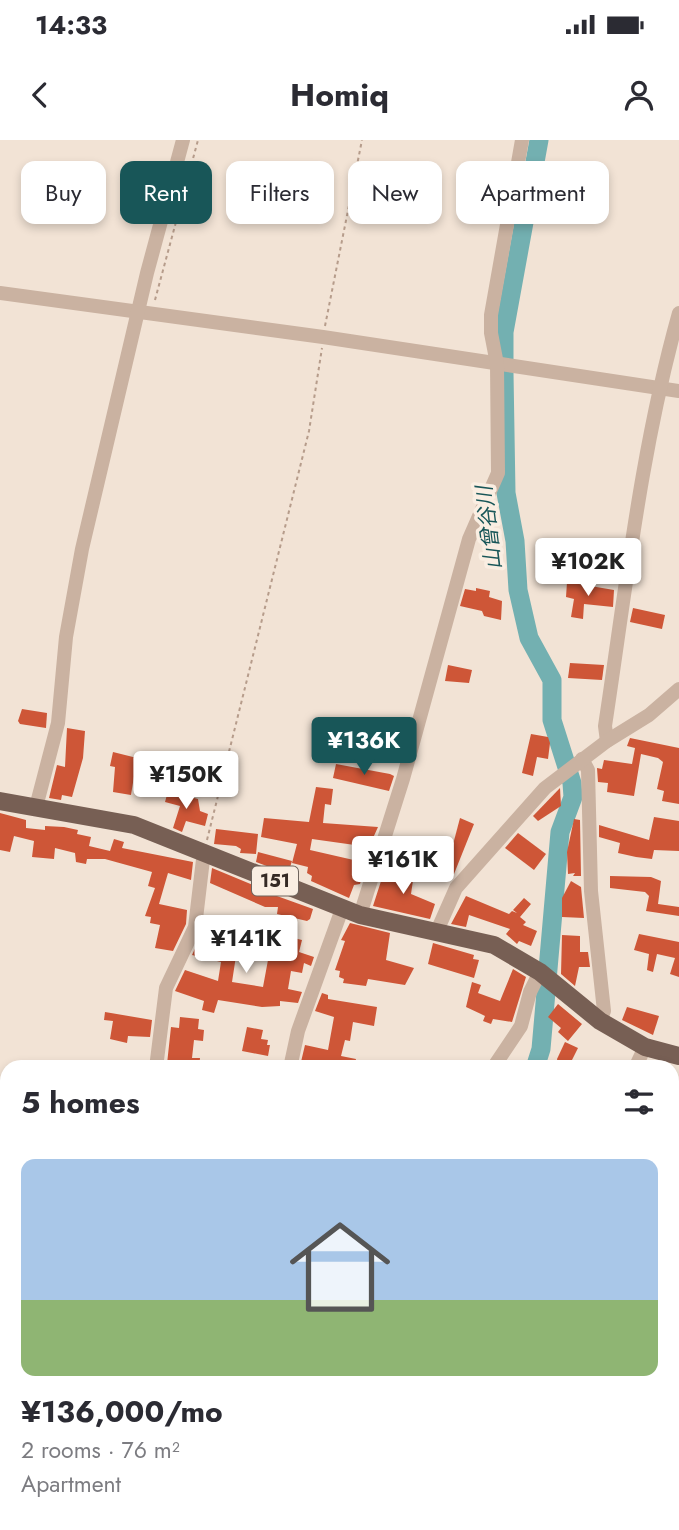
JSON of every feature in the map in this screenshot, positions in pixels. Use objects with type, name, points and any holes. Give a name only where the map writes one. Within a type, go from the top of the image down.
[{"type":"main road","name":"151","points":[[0,801],[134,825],[204,851],[342,909],[494,945],[546,977],[600,1021],[645,1047],[679,1056]]},
{"type":"street","points":[[36,807],[58,723],[66,637],[82,550],[146,314],[147,273],[183,140]]},
{"type":"street","points":[[360,915],[403,779],[469,539],[496,480],[502,365],[491,333],[491,315],[522,140]]},
{"type":"street","points":[[0,293],[323,337],[679,391]]},
{"type":"street","points":[[607,741],[607,713],[659,388],[679,313]]},
{"type":"street","points":[[436,931],[456,888],[529,805],[573,766],[649,715],[679,689]]},
{"type":"street","points":[[573,766],[588,770],[591,891],[604,1011],[600,1021]]},
{"type":"street","points":[[157,1060],[166,988],[195,927],[204,851]]},
{"type":"street","points":[[291,1060],[298,1031],[342,909]]},
{"type":"street","points":[[499,1060],[513,1041],[546,977]]},
{"type":"street","points":[[639,1060],[645,1047]]},
{"type":"path","points":[[146,314],[198,140]]},
{"type":"path","points":[[204,851],[309,432],[323,337],[362,140]]},
{"type":"building","points":[[567,582],[614,590],[613,607],[584,604],[583,619],[571,617],[574,599],[566,597]]},
{"type":"building","points":[[476,588],[490,591],[489,597],[502,601],[501,620],[484,616],[482,611],[460,606],[465,589],[476,591]]},
{"type":"building","points":[[633,608],[665,615],[662,629],[630,622]]},
{"type":"building","points":[[570,663],[604,665],[602,680],[568,678]]},
{"type":"building","points":[[448,665],[472,670],[469,683],[445,681]]},
{"type":"building","points":[[22,709],[47,713],[46,728],[20,724],[18,721]]},
{"type":"building","points":[[67,728],[85,731],[83,758],[72,797],[62,795],[61,800],[49,798],[57,765],[65,767]]},
{"type":"building","points":[[531,734],[548,737],[550,743],[548,759],[537,757],[533,776],[522,773]]},
{"type":"building","points":[[630,738],[679,748],[679,804],[662,801],[664,791],[657,789],[663,762],[658,758],[641,754],[634,796],[607,792],[608,783],[598,782],[597,768],[602,769],[604,760],[632,764],[635,748],[627,746]]},
{"type":"building","points":[[113,752],[137,758],[131,795],[113,792],[115,767],[110,766]]},
{"type":"building","points":[[336,764],[394,776],[389,791],[333,778]]},
{"type":"building","points":[[316,787],[333,789],[331,805],[325,804],[323,823],[378,827],[369,847],[312,839],[310,850],[358,861],[357,864],[365,866],[360,884],[354,885],[349,898],[311,881],[312,876],[307,873],[308,867],[292,863],[297,844],[261,837],[264,818],[309,822]]},
{"type":"building","points":[[560,788],[561,806],[538,821],[533,816]]},
{"type":"building","points":[[168,791],[198,799],[200,811],[208,814],[205,826],[186,821],[182,832],[173,828],[180,806],[165,802]]},
{"type":"building","points":[[0,813],[26,820],[26,828],[45,830],[45,826],[78,830],[77,834],[91,837],[89,846],[110,851],[114,839],[124,842],[122,848],[193,862],[191,880],[168,873],[159,904],[187,910],[186,924],[173,951],[155,948],[160,925],[150,923],[151,917],[145,916],[155,888],[148,886],[152,872],[105,859],[87,859],[86,864],[76,862],[75,853],[55,848],[54,859],[32,857],[34,841],[14,836],[10,852],[0,850]]},
{"type":"building","points":[[654,817],[679,821],[679,851],[654,850],[652,859],[636,857],[618,853],[620,843],[599,837],[599,825],[649,840]]},
{"type":"building","points":[[460,818],[474,824],[454,874],[446,871]]},
{"type":"building","points":[[574,819],[580,820],[581,876],[568,874],[567,852]]},
{"type":"building","points":[[216,829],[258,834],[256,854],[240,853],[241,849],[236,846],[214,844]]},
{"type":"building","points":[[518,833],[546,854],[534,870],[505,848]]},
{"type":"building","points":[[258,852],[292,861],[288,874],[256,862]]},
{"type":"building","points":[[402,864],[415,867],[411,894],[435,904],[430,919],[373,906],[382,878],[397,882]]},
{"type":"building","points":[[212,868],[253,885],[252,887],[313,909],[310,919],[307,921],[277,914],[278,907],[265,907],[210,883]]},
{"type":"building","points":[[610,876],[651,877],[661,881],[658,904],[679,907],[679,916],[646,911],[649,896],[645,892],[610,888]]},
{"type":"building","points":[[571,881],[581,887],[584,918],[562,917],[562,898]]},
{"type":"building","points":[[466,896],[509,914],[512,911],[517,913],[513,910],[524,898],[531,904],[520,917],[526,922],[523,925],[537,931],[531,946],[519,941],[517,944],[506,934],[510,929],[469,915],[466,927],[451,924]]},
{"type":"building","points":[[350,923],[390,933],[386,960],[414,968],[405,985],[368,979],[366,986],[343,983],[344,979],[339,977],[340,971],[335,970],[345,941],[341,940]]},
{"type":"building","points":[[273,933],[302,940],[299,952],[314,957],[311,966],[304,963],[302,973],[291,971],[288,989],[302,992],[298,1003],[280,1001],[280,1006],[262,1007],[218,1000],[214,1013],[202,1010],[204,1001],[175,991],[185,970],[218,981],[221,962],[192,955],[201,936],[229,944],[227,954],[236,956],[232,982],[263,987]]},
{"type":"building","points":[[639,934],[679,942],[679,977],[670,974],[675,958],[657,954],[653,972],[647,970],[649,954],[634,950]]},
{"type":"building","points":[[562,935],[580,936],[580,952],[588,952],[590,967],[579,967],[575,986],[561,974]]},
{"type":"building","points":[[433,943],[474,955],[473,959],[479,960],[474,978],[428,964]]},
{"type":"building","points":[[513,969],[526,977],[512,1022],[493,1019],[491,1024],[483,1021],[485,1016],[466,1007],[472,982],[481,985],[478,993],[500,1001]]},
{"type":"building","points":[[322,993],[328,995],[328,999],[377,1007],[374,1026],[353,1022],[350,1041],[345,1040],[341,1056],[356,1060],[301,1060],[305,1045],[328,1050],[334,1017],[315,1011]]},
{"type":"building","points":[[558,1004],[582,1024],[568,1041],[558,1032],[561,1028],[548,1017]]},
{"type":"building","points":[[627,1007],[659,1016],[653,1035],[622,1020]]},
{"type":"building","points":[[105,1012],[152,1020],[150,1037],[128,1036],[127,1043],[110,1039],[113,1021],[104,1020]]},
{"type":"building","points":[[180,1017],[199,1019],[198,1029],[204,1030],[203,1041],[194,1040],[192,1058],[200,1060],[167,1060],[171,1027],[179,1028]]},
{"type":"building","points":[[247,1027],[263,1030],[261,1039],[268,1040],[267,1045],[270,1045],[268,1056],[242,1051]]},
{"type":"building","points":[[565,1042],[578,1048],[572,1060],[557,1059]]},
{"type":"waterway","name":"山曾谷川","points":[[538,1060],[541,1049],[560,832],[573,797],[572,783],[552,720],[552,680],[529,638],[518,590],[515,541],[506,493],[504,332],[539,140]]}]
